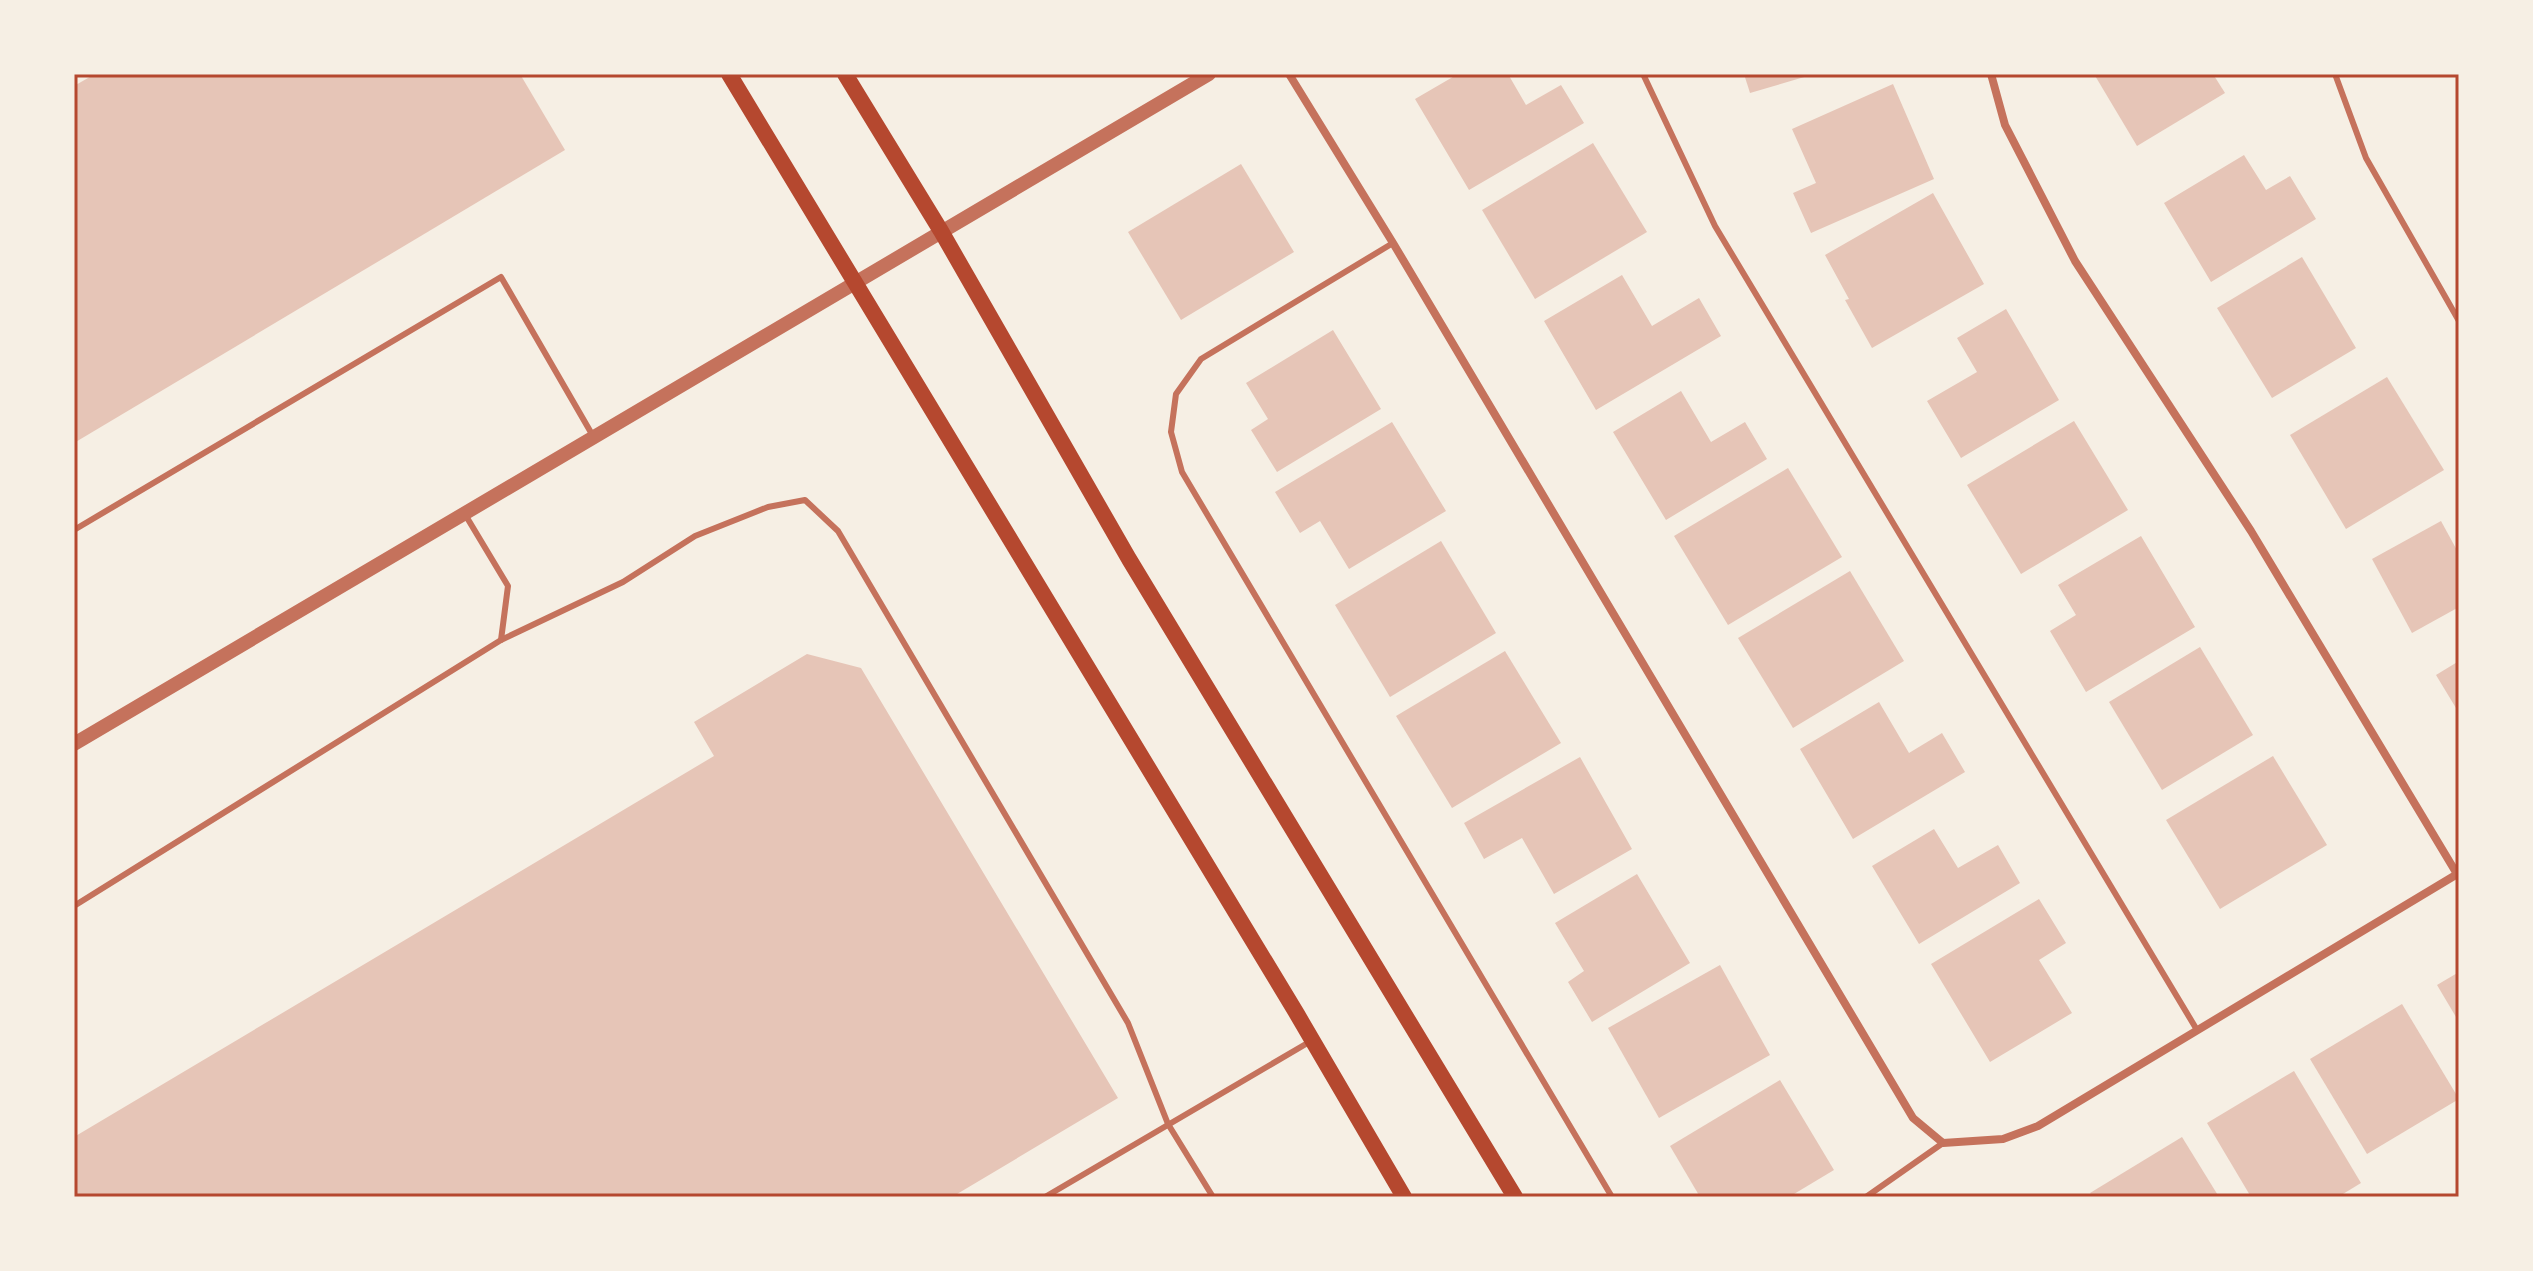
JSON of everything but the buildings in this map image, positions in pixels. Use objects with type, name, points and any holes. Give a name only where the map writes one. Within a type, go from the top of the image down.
[{"type":"main road","points":[[729,74],[1313,1040],[1404,1197]]},
{"type":"main road","points":[[845,74],[941,231],[1129,559],[1515,1197]]},
{"type":"street","points":[[74,744],[1209,74]]},
{"type":"street","points":[[1289,74],[1393,243],[1913,1118],[1943,1143],[2003,1139],[2038,1126],[2458,873],[2251,531],[2075,261],[2005,125],[1991,74]]},
{"type":"lane","points":[[1643,74],[1715,226],[2197,1030]]},
{"type":"lane","points":[[2335,74],[2366,158],[2459,321]]},
{"type":"lane","points":[[1393,243],[1201,359],[1176,394],[1171,432],[1182,472],[1612,1197]]},
{"type":"lane","points":[[74,530],[501,277],[593,436]]},
{"type":"lane","points":[[74,906],[501,640],[623,582],[695,536],[768,507],[805,500],[838,531],[1128,1023],[1168,1124],[1213,1197]]},
{"type":"lane","points":[[464,513],[508,586],[501,640]]},
{"type":"lane","points":[[1045,1197],[1313,1040]]},
{"type":"lane","points":[[1866,1197],[1943,1143]]}]
